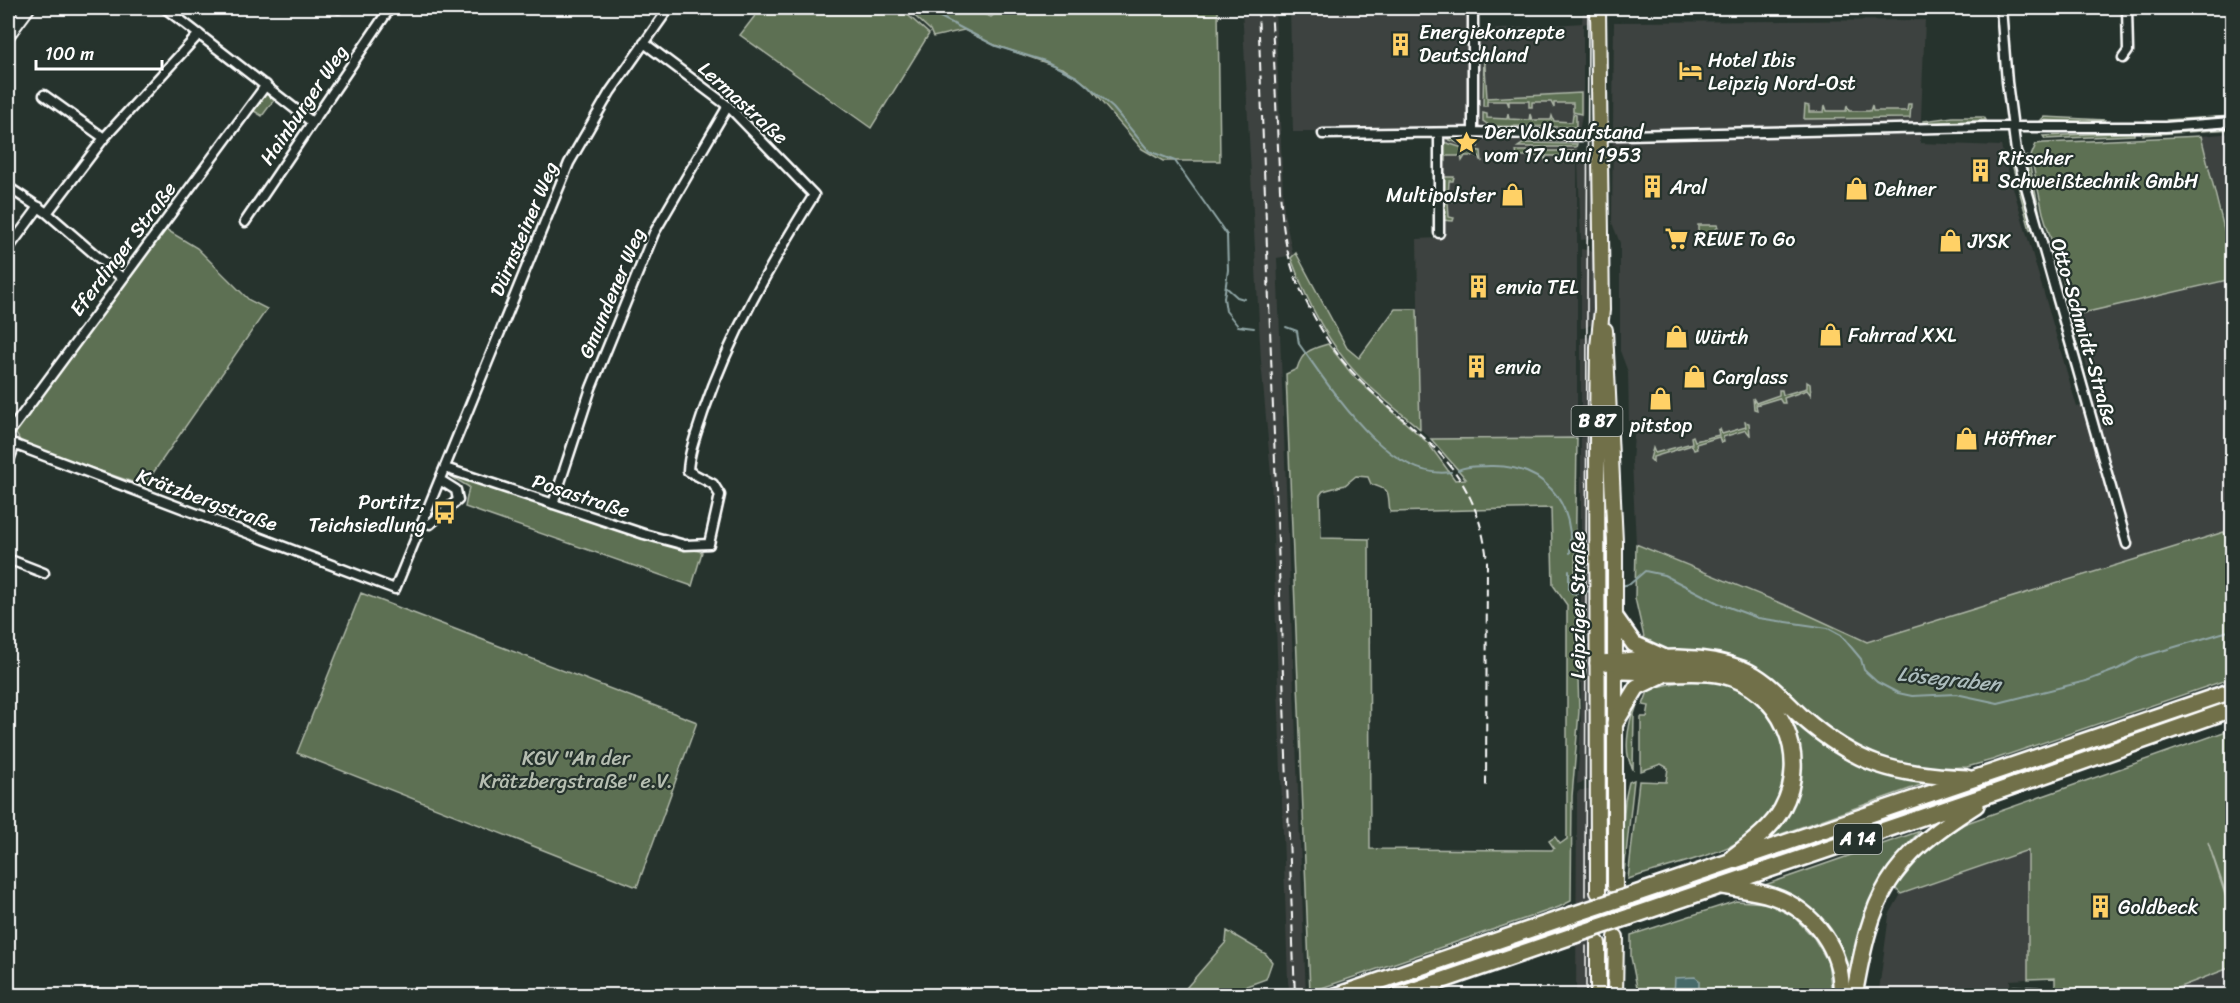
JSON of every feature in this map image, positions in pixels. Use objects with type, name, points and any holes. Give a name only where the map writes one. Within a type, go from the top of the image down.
[{"type":"highway","points":[[1615,617],[1634,644],[1667,666],[1738,681],[1764,698],[1788,732],[1794,764],[1793,778],[1782,808],[1763,832],[1723,865]]},
{"type":"highway","points":[[1598,666],[1667,666],[1713,661],[1743,669],[1779,693],[1796,711],[1842,750],[1878,766],[1919,775],[1975,779]]},
{"type":"highway","points":[[1615,723],[1637,687],[1667,666]]},
{"type":"highway","name":"A 14","points":[[1336,996],[2232,691]]},
{"type":"highway","name":"A 14","points":[[1397,996],[2232,709]]},
{"type":"highway","points":[[1854,996],[1862,951],[1872,915],[1889,880],[1905,858],[1925,840],[1996,792]]},
{"type":"highway","points":[[1719,886],[1772,896],[1792,905],[1814,922],[1829,943],[1838,963],[1842,981],[1842,996]]},
{"type":"main road","points":[[8,36],[28,8]]},
{"type":"main road","name":"Leipziger Straße","points":[[1598,8],[1602,319],[1598,346],[1598,892]]},
{"type":"main road","name":"Leipziger Straße","points":[[1602,319],[1607,339],[1615,617]]},
{"type":"main road","name":"B 87","points":[[1615,617],[1615,886]]},
{"type":"main road","points":[[1615,996],[1616,937]]},
{"type":"main road","points":[[1598,943],[1598,996]]},
{"type":"street","points":[[168,8],[312,122]]},
{"type":"street","name":"Hainburger Weg","points":[[245,222],[390,8]]},
{"type":"street","name":"Dürnsteiner Weg","points":[[395,589],[569,164],[610,92],[669,8]]},
{"type":"street","points":[[1473,8],[1473,132]]},
{"type":"street","name":"Otto-Schmidt-Straße","points":[[2001,8],[2016,151],[2127,544]]},
{"type":"street","points":[[2123,58],[2128,51],[2127,8]]},
{"type":"street","points":[[47,213],[104,138],[200,34]]},
{"type":"street","name":"Lermastraße","points":[[644,43],[728,106],[814,195],[753,295],[710,392],[689,456],[688,471],[713,484],[720,495],[709,544]]},
{"type":"street","name":"Eferdinger Straße","points":[[8,434],[121,277],[266,85]]},
{"type":"street","points":[[44,95],[104,138]]},
{"type":"street","name":"Gmundener Weg","points":[[553,504],[591,388],[654,233],[728,106]]},
{"type":"street","points":[[1323,134],[1473,132],[1599,135],[2165,127],[2232,122]]},
{"type":"street","points":[[1439,133],[1439,233]]},
{"type":"street","points":[[8,187],[47,213],[121,277]]},
{"type":"street","points":[[8,249],[39,207]]},
{"type":"street","points":[[8,463],[11,443]]},
{"type":"street","name":"Krätzbergstraße","points":[[11,443],[395,589]]},
{"type":"street","name":"Posastraße","points":[[445,468],[674,542],[709,544]]},
{"type":"street","points":[[423,522],[430,524],[458,500],[456,490],[440,480]]},
{"type":"street","points":[[8,559],[44,573]]},
{"type":"street","points":[[2014,992],[2037,993],[2038,996]]},
{"type":"shaded area","points":[[1242,8],[1275,8],[1284,213],[1293,255],[1277,258],[1306,995],[1290,995],[1288,982],[1271,475],[1261,361]]},
{"type":"shaded area","points":[[1290,8],[1474,8],[1474,31],[1582,23],[1583,8],[1592,8],[1592,22],[1583,24],[1583,112],[1578,135],[1577,158],[1577,438],[1431,439],[1420,429],[1417,239],[1438,238],[1439,132],[1293,132]]},
{"type":"shaded area","points":[[1925,20],[1920,143],[2001,146],[2077,407],[2096,401],[2070,304],[2232,259],[2232,551],[2223,533],[1867,642],[1800,611],[1636,544],[1632,462],[1634,435],[1629,421],[1628,372],[1620,351],[1620,243],[1612,223],[1614,22]]},
{"type":"shaded area","points":[[2232,133],[2232,251],[2201,136]]},
{"type":"shaded area","points":[[1594,158],[1593,235],[1589,239],[1581,240],[1578,159]]},
{"type":"shaded area","points":[[1581,249],[1593,251],[1593,324],[1584,328],[1581,328]]},
{"type":"shaded area","points":[[1581,338],[1593,339],[1591,554],[1581,558]]},
{"type":"shaded area","points":[[1581,567],[1593,573],[1593,779],[1577,784],[1581,725]]},
{"type":"shaded area","points":[[1580,790],[1592,790],[1593,995],[1576,996],[1577,793]]},
{"type":"shaded area","points":[[2029,850],[2028,979],[2010,980],[2011,995],[1886,996],[1879,990],[1889,915],[1901,894]]},
{"type":"shaded area","points":[[2232,967],[2232,995],[2159,995]]},
{"type":"green space","points":[[761,8],[900,8],[929,34],[871,128],[740,35]]},
{"type":"green space","points":[[906,8],[967,8],[991,17],[1003,8],[1218,8],[1220,161],[1163,161],[1142,149],[1086,84],[1064,69],[992,44],[964,30],[933,37],[930,30]]},
{"type":"green space","points":[[1484,52],[1487,98],[1581,93],[1581,114],[1573,112],[1573,103],[1554,103],[1554,108],[1551,102],[1532,102],[1532,107],[1529,107],[1529,101],[1509,101],[1509,106],[1507,101],[1487,101],[1487,106],[1483,106]]},
{"type":"green space","points":[[264,93],[274,100],[262,116],[251,109]]},
{"type":"green space","points":[[1908,104],[1911,104],[1910,118],[1804,119],[1805,105],[1809,106],[1809,112],[1824,112],[1825,105],[1827,111],[1846,111],[1847,105],[1849,111],[1870,111],[1872,105],[1873,111],[1907,111]]},
{"type":"green space","points":[[1483,113],[1487,114],[1487,118],[1507,119],[1508,113],[1509,119],[1529,120],[1530,114],[1532,120],[1551,120],[1552,116],[1554,121],[1572,122],[1573,114],[1576,115],[1576,127],[1490,126],[1483,121]]},
{"type":"green space","points":[[2232,116],[2232,119],[2169,122],[2167,120]]},
{"type":"green space","points":[[1953,117],[1984,117],[1986,120],[1924,123],[1923,121]]},
{"type":"green space","points":[[2044,117],[2105,120],[2104,123],[2041,120]]},
{"type":"green space","points":[[2232,126],[2232,129],[2143,135],[2144,132]]},
{"type":"green space","points":[[2134,132],[2134,135],[2045,139],[2043,136]]},
{"type":"green space","points":[[1453,136],[1479,139],[1478,147],[1470,146],[1470,141],[1460,139],[1460,144],[1447,139]]},
{"type":"green space","points":[[2201,136],[2232,261],[2232,279],[2074,315],[2043,213],[2031,156],[2036,144]]},
{"type":"green space","points":[[1444,142],[1469,150],[1481,151],[1482,162],[1479,156],[1465,156],[1462,161],[1461,156],[1446,156],[1446,161],[1441,158]]},
{"type":"green space","points":[[1524,143],[1577,144],[1576,147],[1518,147]]},
{"type":"green space","points":[[1516,151],[1576,151],[1576,158],[1572,162],[1571,156],[1566,157],[1565,161],[1563,156],[1546,156],[1546,162],[1544,156],[1519,156],[1518,162]]},
{"type":"green space","points":[[2025,156],[2028,157],[2040,214],[2037,214]]},
{"type":"green space","points":[[2013,158],[2032,228],[2030,230],[2011,160]]},
{"type":"green space","points":[[1441,177],[1454,177],[1453,181],[1449,181],[1448,197],[1453,198],[1453,201],[1448,201],[1449,217],[1454,218],[1453,221],[1442,220]]},
{"type":"green space","points":[[1698,225],[1717,225],[1718,227],[1706,239],[1698,235]]},
{"type":"green space","points":[[162,227],[197,248],[249,300],[267,309],[144,486],[22,444],[14,430]]},
{"type":"green space","points":[[1296,253],[1347,348],[1359,358],[1395,309],[1417,309],[1420,429],[1364,381],[1336,348],[1303,289],[1291,258]]},
{"type":"green space","points":[[2062,292],[2087,383],[2060,294]]},
{"type":"green space","points":[[1328,344],[1354,377],[1428,443],[1455,480],[1466,479],[1431,439],[1577,438],[1575,583],[1579,711],[1572,796],[1571,901],[1310,992],[1286,374],[1297,369],[1305,354],[1312,349]],"holes":[[[1356,476],[1368,477],[1371,484],[1387,492],[1390,512],[1551,508],[1553,585],[1567,605],[1567,839],[1560,844],[1555,837],[1549,841],[1554,848],[1552,850],[1370,849],[1369,539],[1321,538],[1320,495],[1323,491],[1345,485]]]},
{"type":"green space","points":[[1807,382],[1810,384],[1811,395],[1807,390],[1784,398],[1785,403],[1782,403],[1779,398],[1756,405],[1757,410],[1754,409],[1753,398],[1756,403],[1779,395],[1779,390],[1782,390],[1783,395],[1807,388]]},
{"type":"green space","points":[[1745,422],[1749,423],[1750,435],[1746,430],[1723,437],[1724,442],[1721,443],[1719,437],[1696,444],[1697,449],[1694,450],[1692,445],[1653,457],[1653,462],[1650,459],[1653,448],[1655,453],[1692,443],[1691,437],[1693,436],[1695,441],[1719,435],[1718,430],[1720,429],[1722,434],[1746,427]]},
{"type":"green space","points":[[454,473],[595,523],[702,552],[692,586],[465,507],[469,487],[452,477]]},
{"type":"green space","points":[[2224,532],[2232,551],[2232,678],[1967,767],[1924,769],[1861,754],[1723,658],[1704,653],[1646,646],[1635,598],[1636,544],[1800,611],[1867,642]]},
{"type":"green space","name":"KGV \"An der Krätzbergstraße\" e.V.","points":[[361,593],[697,722],[637,887],[297,753]]},
{"type":"green space","points":[[1692,679],[1716,682],[1739,689],[1753,697],[1767,710],[1777,726],[1782,744],[1783,781],[1769,816],[1744,839],[1713,853],[1628,879],[1639,781],[1666,782],[1668,768],[1661,764],[1641,771],[1641,717],[1647,717],[1649,706],[1643,705],[1649,689]]},
{"type":"green space","points":[[1640,695],[1634,714],[1633,769],[1629,761],[1627,742],[1633,712]]},
{"type":"green space","points":[[1788,713],[1821,740],[1855,762],[1893,775],[1935,780],[1770,838],[1791,807],[1800,779],[1799,749]]},
{"type":"green space","points":[[2232,729],[2232,911],[2208,842],[2232,916],[2232,967],[2159,995],[2055,995],[2055,978],[2028,979],[2028,850],[1901,894],[1895,888],[1931,844],[1964,824]]},
{"type":"green space","points":[[1634,780],[1623,882],[1619,883],[1625,800],[1629,782]]},
{"type":"green space","points":[[1920,831],[1890,865],[1871,898],[1858,934],[1850,979],[1847,979],[1837,945],[1820,918],[1795,899],[1762,886]]},
{"type":"green space","points":[[1736,901],[1766,903],[1793,916],[1814,938],[1828,962],[1832,995],[1621,996],[1637,987],[1631,957],[1631,935]]},
{"type":"green space","points":[[1227,931],[1266,954],[1272,962],[1266,979],[1222,995],[1180,995],[1226,942]]},
{"type":"green space","points":[[1609,942],[1610,995],[1607,995],[1603,943]]},
{"type":"water","points":[[1695,977],[1699,980],[1699,995],[1674,995],[1675,978]]},
{"type":"waterway","name":"Lösegraben","points":[[923,8],[996,46],[1045,61],[1077,77],[1113,108],[1149,151],[1175,161],[1227,235],[1228,270],[1224,298],[1226,311],[1238,326],[1254,328]]},
{"type":"waterway","points":[[1227,288],[1237,297],[1244,299]]},
{"type":"waterway","name":"Lösegraben","points":[[1286,327],[1297,331],[1299,344],[1327,384],[1363,428],[1384,447],[1405,462],[1428,471],[1451,472]]},
{"type":"waterway","name":"Lösegraben","points":[[1458,470],[1474,466],[1509,467],[1540,479],[1551,489],[1567,517],[1570,553]]},
{"type":"waterway","name":"Lösegraben","points":[[1569,570],[1569,589],[1572,593],[1592,591]]},
{"type":"waterway","name":"Lösegraben","points":[[1621,586],[1630,584],[1645,571],[1664,575],[1718,603],[1758,618],[1828,628],[1841,635],[1861,659],[1864,670],[1877,682],[1898,693],[1912,696],[1956,694],[1998,703],[2086,681],[2118,669],[2138,658],[2232,630]]},
{"type":"tram line","points":[[1585,896],[1588,8]]},
{"type":"tram line","points":[[1586,946],[1586,996]]},
{"type":"railway","points":[[1258,8],[1295,996]]},
{"type":"railway","points":[[1271,8],[1282,217],[1289,257],[1300,289],[1327,339],[1349,369],[1445,460],[1464,487],[1479,520],[1487,561],[1486,787]]},
{"type":"place","name":"Energiekonzepte Deutschland","points":[[1401,44]]},
{"type":"place","name":"Hotel Ibis Leipzig Nord-Ost","points":[[1690,71]]},
{"type":"place","name":"Der Volksaufstand vom 17. Juni 1953","points":[[1466,143]]},
{"type":"place","name":"Ritscher Schweißtechnik GmbH","points":[[1980,170]]},
{"type":"place","name":"Aral","points":[[1652,187]]},
{"type":"place","name":"Dehner","points":[[1856,189]]},
{"type":"place","name":"Multipolster","points":[[1513,195]]},
{"type":"place","name":"REWE To Go","points":[[1676,239]]},
{"type":"place","name":"JYSK","points":[[1950,241]]},
{"type":"place","name":"envia TEL","points":[[1478,287]]},
{"type":"place","name":"Fahrrad XXL","points":[[1830,335]]},
{"type":"place","name":"Würth","points":[[1677,337]]},
{"type":"place","name":"envia","points":[[1477,367]]},
{"type":"place","name":"Carglass","points":[[1695,377]]},
{"type":"place","name":"pitstop","points":[[1661,398]]},
{"type":"place","name":"Höffner","points":[[1966,438]]},
{"type":"place","name":"Portitz, Teichsiedlung","points":[[444,513]]},
{"type":"place","name":"Goldbeck","points":[[2100,907]]}]
